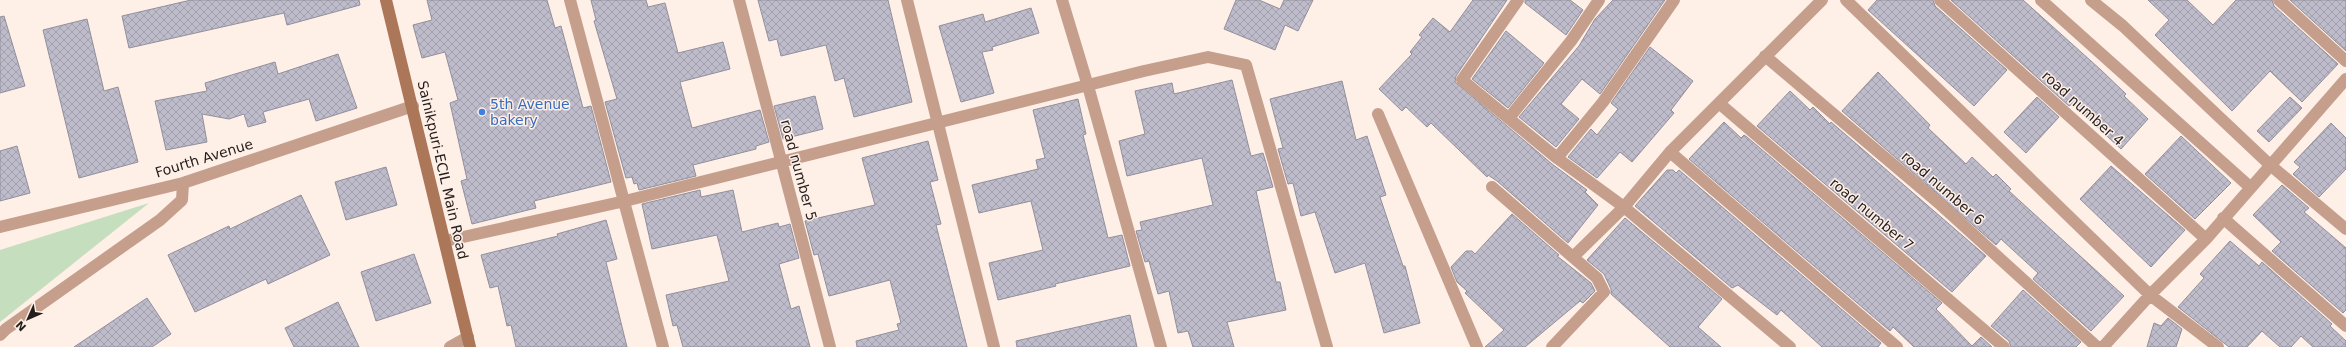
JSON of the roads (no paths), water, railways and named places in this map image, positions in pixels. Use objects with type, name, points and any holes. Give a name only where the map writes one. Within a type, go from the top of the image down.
[{"type":"main road","name":"Sainikpuri-ECIL Main Road","points":[[386,0],[413,106],[469,342]]},
{"type":"street","points":[[570,0],[663,347]]},
{"type":"street","name":"road number 5","points":[[739,0],[830,347]]},
{"type":"street","points":[[907,0],[994,347]]},
{"type":"street","points":[[1062,0],[1162,347]]},
{"type":"street","points":[[1518,0],[1462,80],[1557,158],[1624,207],[1790,347]]},
{"type":"street","points":[[1509,118],[1571,41],[1599,0]]},
{"type":"street","points":[[1557,158],[1603,102],[1674,0]]},
{"type":"street","points":[[1573,257],[1624,207],[1670,152],[1720,104],[1765,56],[1822,0]]},
{"type":"street","points":[[1846,0],[2150,295],[2218,347]]},
{"type":"street","name":"road number 4","points":[[1940,0],[2206,239]]},
{"type":"street","points":[[2041,0],[2250,187]]},
{"type":"street","points":[[2091,0],[2123,26],[2269,164],[2346,229]]},
{"type":"street","points":[[2279,0],[2346,61]]},
{"type":"street","name":"road number 6","points":[[1765,56],[1941,205],[2097,347]]},
{"type":"street","points":[[445,241],[625,201],[1208,57],[1246,65],[1327,347]]},
{"type":"street","points":[[2103,347],[2150,295],[2206,239],[2269,164],[2346,79]]},
{"type":"street","name":"road number 7","points":[[1720,104],[2004,347]]},
{"type":"street","name":"Fourth Avenue","points":[[0,226],[182,183],[413,106]]},
{"type":"street","points":[[1378,114],[1475,347]]},
{"type":"street","points":[[1670,152],[1897,347]]},
{"type":"street","points":[[0,335],[160,220],[182,200],[182,183]]},
{"type":"street","points":[[1492,187],[1597,278],[1604,292],[1552,347]]},
{"type":"street","points":[[2223,218],[2346,326]]},
{"type":"street","points":[[450,347],[469,342]]},
{"type":"place","name":"5th Avenue bakery","points":[[482,112]]}]
